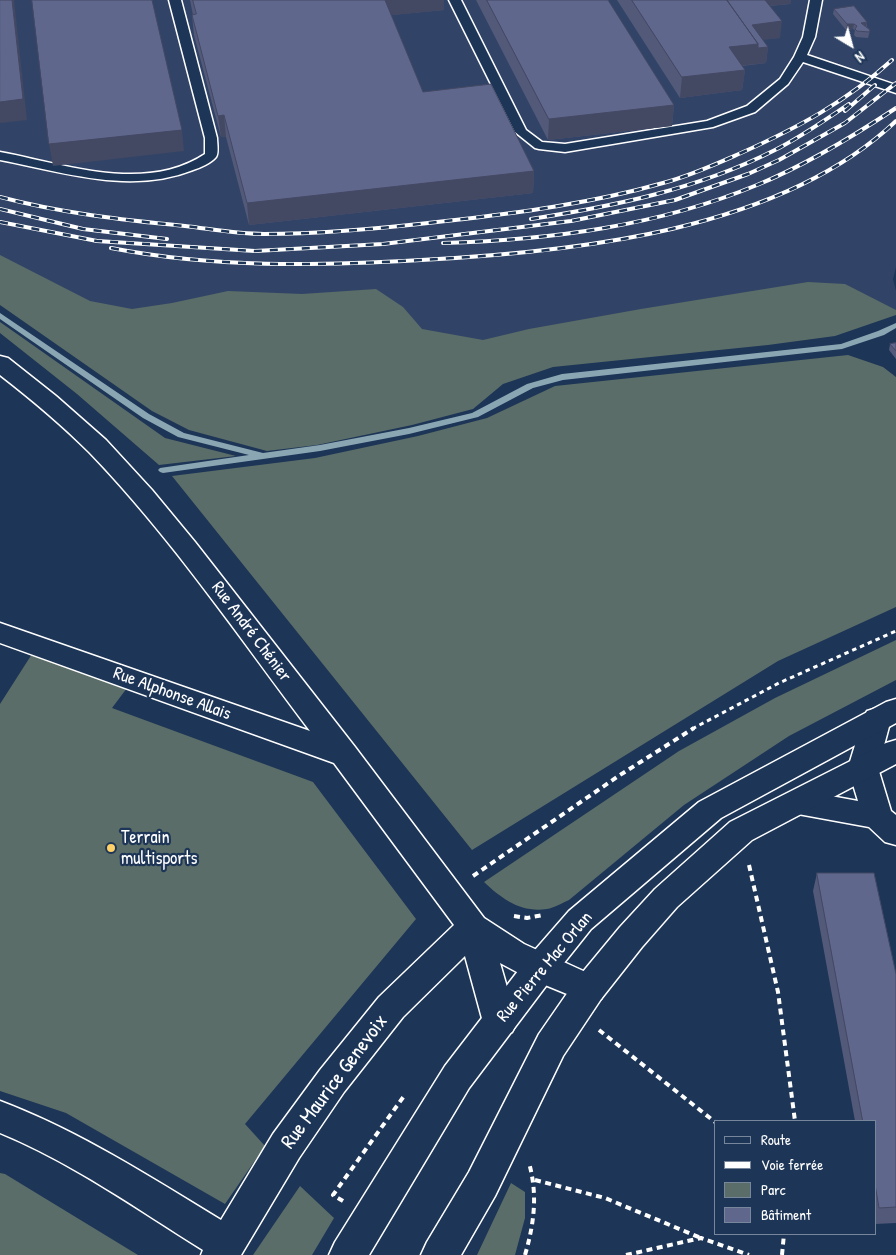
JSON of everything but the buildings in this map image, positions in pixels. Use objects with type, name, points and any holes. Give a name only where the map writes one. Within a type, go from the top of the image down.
[{"type":"street","name":"Rue André Chénier","points":[[0,363],[48,401],[97,446],[132,482],[186,548],[474,927],[512,954],[589,989]]},
{"type":"street","name":"Rue Alphonse Allais","points":[[0,633],[345,755]]},
{"type":"street","points":[[887,715],[863,768],[887,825]]},
{"type":"street","name":"Rue Pierre Mac Orlan","points":[[348,1255],[457,1077],[540,968],[580,920],[710,810],[887,715]]},
{"type":"street","points":[[440,1255],[482,1184],[551,1045],[589,989],[631,937],[666,898],[742,831],[896,751]]},
{"type":"street","points":[[798,802],[887,825]]},
{"type":"street","name":"Rue André Chénier","points":[[474,927],[500,1022]]},
{"type":"street","name":"Rue Maurice Genevoix","points":[[223,1250],[286,1146],[332,1081],[392,1007],[474,927]]},
{"type":"street","points":[[0,1117],[32,1129],[86,1158],[223,1250]]},
{"type":"lane","points":[[0,156],[67,171],[114,176],[172,172],[202,163],[211,155],[211,138],[175,0]]},
{"type":"lane","points":[[455,0],[521,132],[539,145],[565,148],[709,124],[751,109],[784,81],[800,57],[809,37],[816,0]]},
{"type":"lane","points":[[800,57],[896,89]]},
{"type":"path","points":[[742,831],[778,992],[795,1120]]},
{"type":"path","points":[[598,1030],[714,1121]]},
{"type":"path","points":[[535,1180],[605,1198],[701,1238],[749,1255]]},
{"type":"path","points":[[782,1255],[784,1235]]},
{"type":"path","points":[[626,1255],[701,1238]]},
{"type":"shaded area","points":[[0,0],[896,0],[896,267],[893,279],[896,291],[896,314],[269,359],[0,274]]},
{"type":"green space","points":[[0,255],[90,301],[132,309],[228,291],[302,294],[376,289],[403,307],[422,329],[483,340],[529,329],[641,309],[808,282],[845,284],[896,310],[896,315],[835,336],[768,345],[553,367],[503,384],[473,409],[412,425],[317,445],[267,451],[189,430],[152,411],[0,305]]},
{"type":"green space","points":[[0,322],[165,438],[236,456],[159,465],[77,394],[0,333]]},
{"type":"green space","points":[[848,355],[883,367],[896,377],[896,607],[778,661],[472,850],[172,476],[315,458],[418,436],[487,418],[555,386]]},
{"type":"green space","points":[[896,640],[896,680],[789,736],[684,805],[569,900],[555,907],[538,910],[529,909],[520,907],[505,899],[484,882],[679,751],[775,698]]},
{"type":"green space","points":[[32,654],[127,688],[112,708],[313,782],[416,919],[245,1124],[265,1146],[225,1204],[66,1113],[0,1091],[0,704]]},
{"type":"green space","points":[[0,1173],[5,1174],[138,1255],[0,1255]]},
{"type":"green space","points":[[511,1183],[525,1192],[525,1218],[515,1255],[477,1255]]},
{"type":"green space","points":[[300,1186],[334,1218],[312,1255],[253,1255]]},
{"type":"waterway","points":[[0,315],[146,416],[181,435],[260,455]]},
{"type":"waterway","points":[[163,470],[320,448],[409,431],[475,415],[530,386],[562,377],[842,346],[881,333],[896,325]]},
{"type":"railway","points":[[0,197],[92,215],[254,234],[355,230],[528,211],[583,202],[637,190],[703,170],[762,144],[820,113],[857,89],[892,60]]},
{"type":"railway","points":[[0,222],[97,241],[255,251],[383,244],[571,221],[675,200],[748,174],[779,160],[845,123],[896,83]]},
{"type":"railway","points":[[845,111],[875,85]]},
{"type":"railway","points":[[531,219],[625,202],[686,186],[746,164],[785,145],[849,104]]},
{"type":"railway","points":[[443,243],[563,234],[642,221],[681,211],[757,185],[793,169],[846,140],[896,108]]},
{"type":"railway","points":[[111,248],[188,259],[266,264],[304,264],[382,262],[481,256],[608,242],[673,229],[735,211],[794,188],[849,158],[896,121]]},
{"type":"railway","points":[[0,209],[83,229],[167,239]]},
{"type":"place","name":"Terrain multisports","points":[[111,848]]}]
